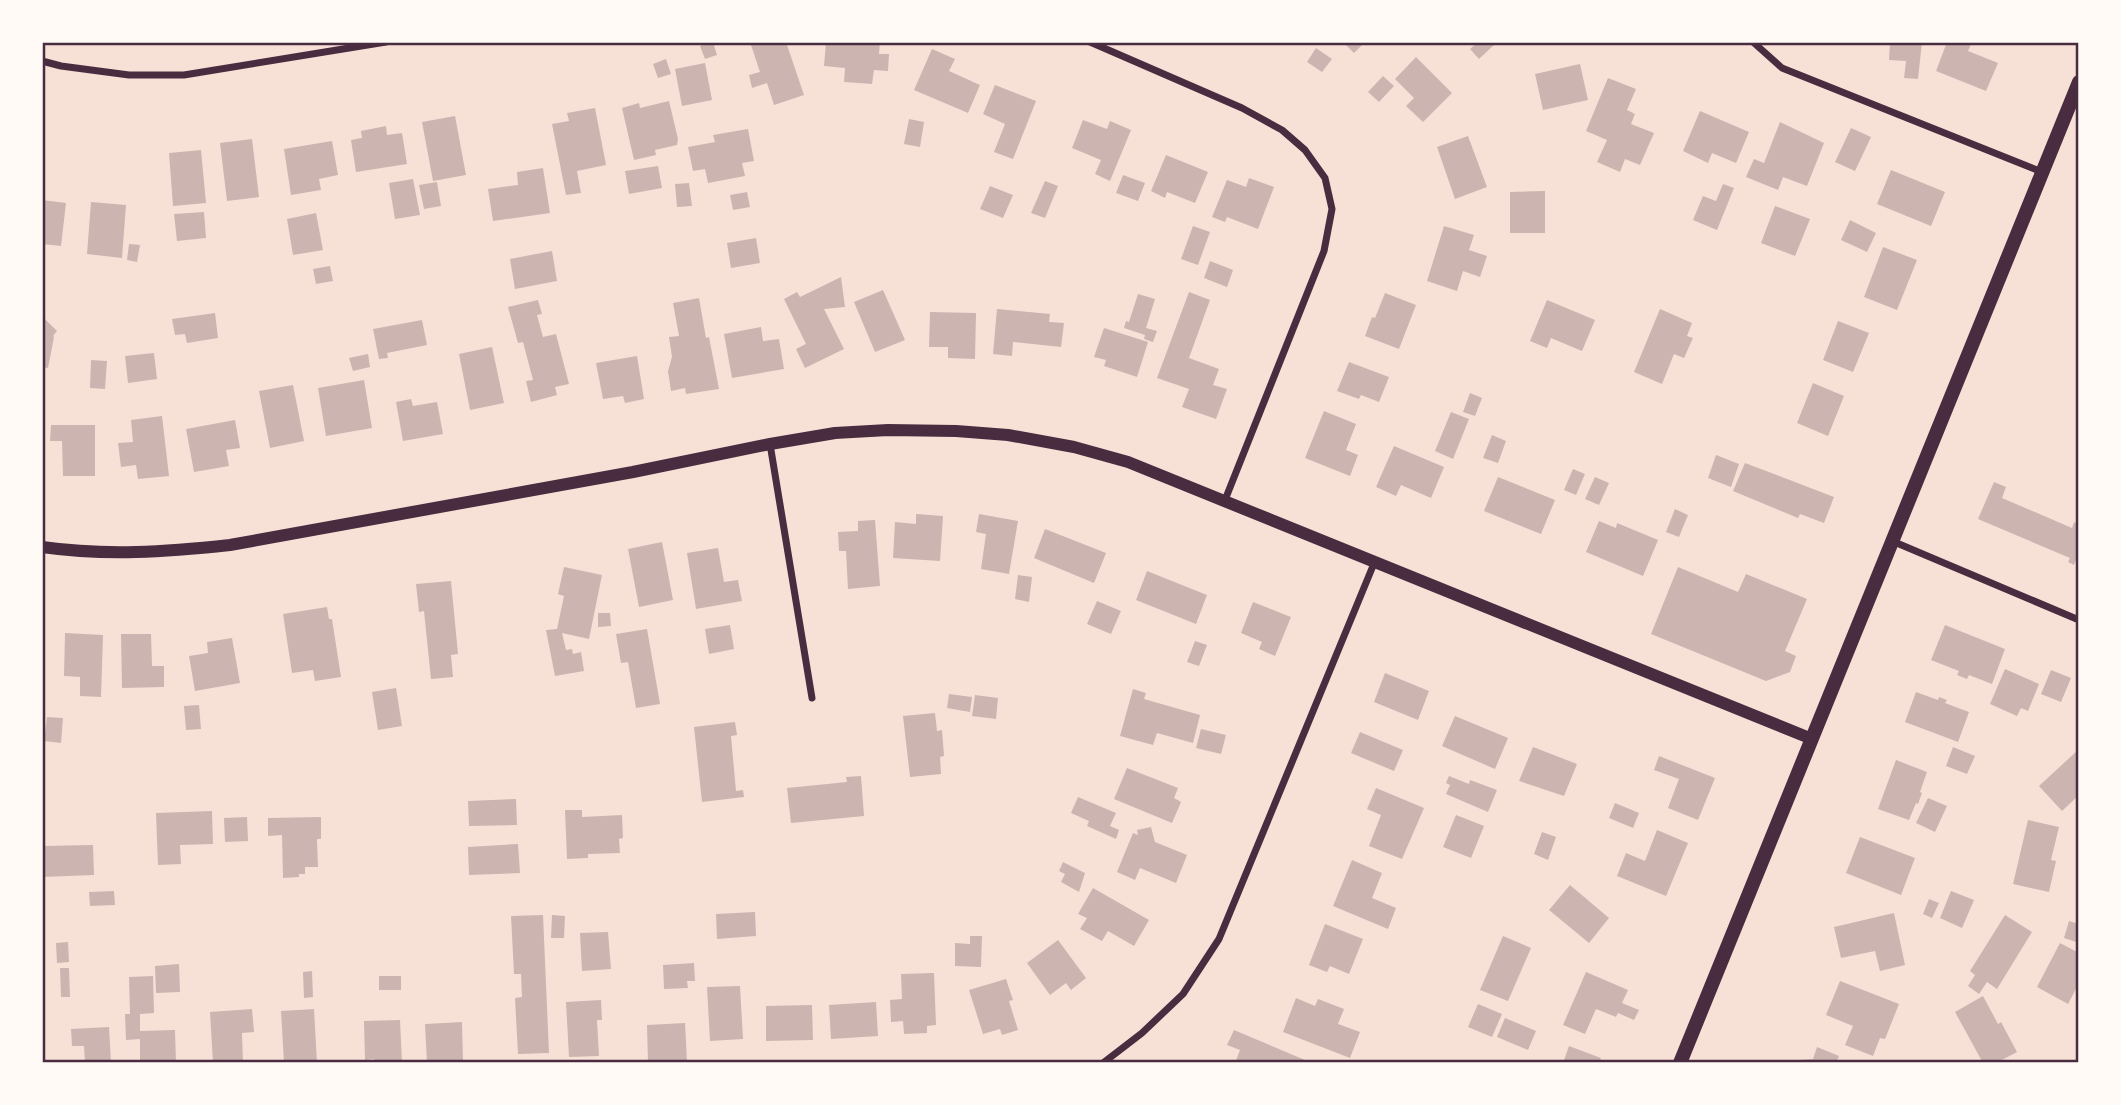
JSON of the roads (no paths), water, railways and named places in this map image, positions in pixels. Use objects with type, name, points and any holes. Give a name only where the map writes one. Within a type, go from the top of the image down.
[{"type":"main road","points":[[1680,1063],[2079,82]]},
{"type":"street","points":[[42,61],[129,75],[184,75],[386,42]]},
{"type":"street","points":[[1090,42],[1242,108],[1282,130],[1305,150],[1325,178],[1332,209],[1324,251],[1225,500]]},
{"type":"street","points":[[1752,42],[1782,68],[2042,172]]},
{"type":"street","points":[[42,547],[97,554],[230,545],[835,433],[888,430],[1008,435],[1074,447],[1128,462],[1812,739]]},
{"type":"street","points":[[769,444],[812,698]]},
{"type":"street","points":[[1892,541],[2079,620]]},
{"type":"street","points":[[1103,1063],[1142,1033],[1182,994],[1219,939],[1375,561]]}]
